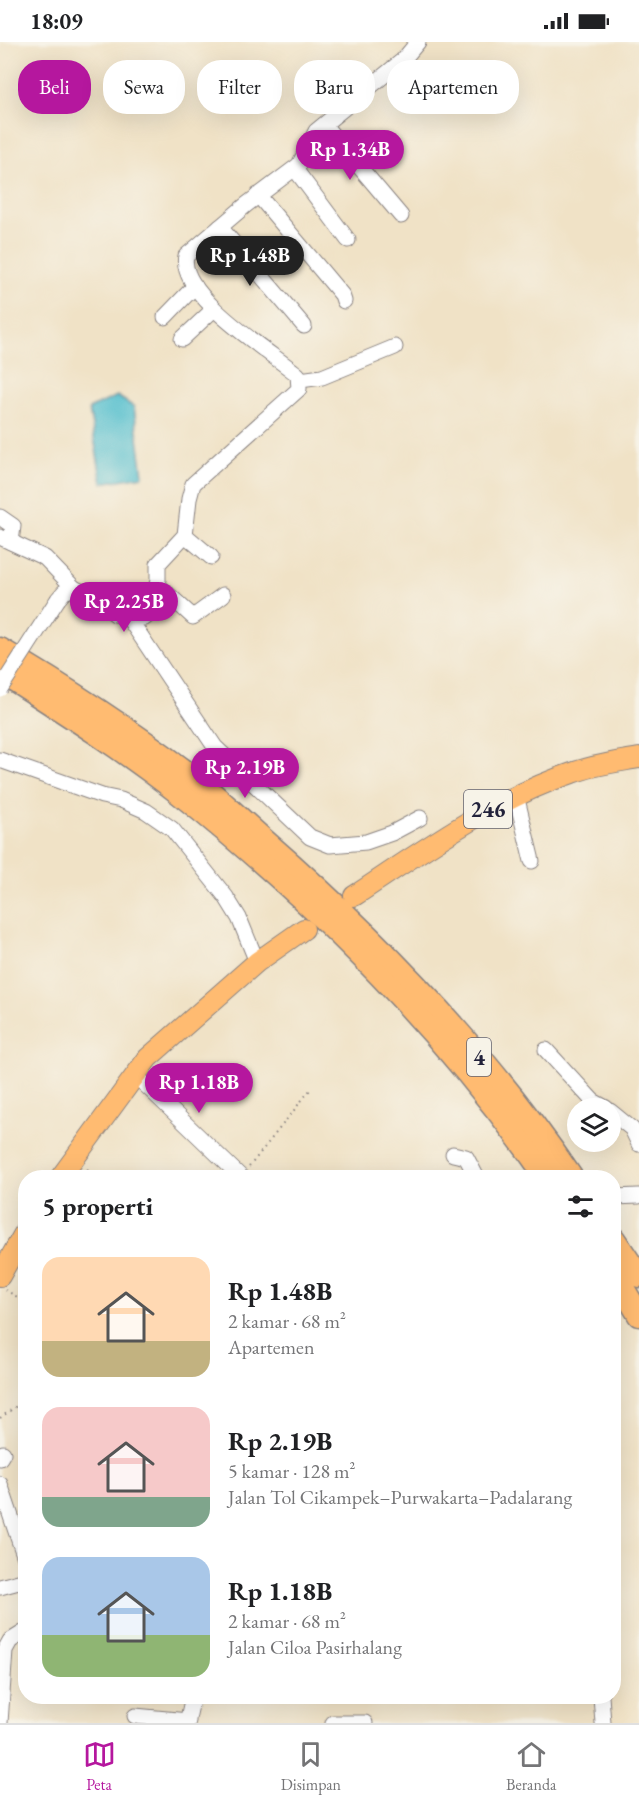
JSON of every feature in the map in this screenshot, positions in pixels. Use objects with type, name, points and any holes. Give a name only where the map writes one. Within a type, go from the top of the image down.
[{"type":"highway","name":"4","points":[[0,649],[114,721],[190,775],[296,867],[377,944],[450,1021],[539,1130],[566,1170]]},
{"type":"highway","name":"4","points":[[0,670],[94,732],[180,794],[280,879],[359,952],[429,1027],[521,1140],[542,1170]]},
{"type":"highway","points":[[621,1249],[639,1276]]},
{"type":"highway","points":[[621,1285],[639,1315]]},
{"type":"main road","name":"246","points":[[354,896],[448,833],[516,795],[573,772],[639,758]]},
{"type":"main road","points":[[66,1170],[134,1074],[160,1046],[257,962],[304,929]]},
{"type":"main road","points":[[0,1276],[18,1244]]},
{"type":"street","points":[[0,516],[13,526],[5,539],[45,558],[74,588],[100,600],[115,614],[145,618],[154,610],[158,604],[158,564],[185,535],[189,499],[198,478],[295,394],[300,380],[298,375],[274,355],[248,339],[214,309],[195,286],[186,268],[186,256],[258,195],[295,169],[302,162],[312,137],[324,124],[403,60],[418,42]]},
{"type":"street","points":[[324,124],[401,216]]},
{"type":"street","points":[[295,169],[348,240]]},
{"type":"street","points":[[258,195],[342,295],[344,301]]},
{"type":"street","points":[[220,226],[304,326]]},
{"type":"street","points":[[165,317],[195,286]]},
{"type":"street","points":[[182,339],[214,309]]},
{"type":"street","points":[[300,380],[322,377],[395,347]]},
{"type":"street","points":[[185,535],[211,557]]},
{"type":"street","points":[[157,584],[190,617],[197,616],[223,595]]},
{"type":"street","points":[[0,689],[58,599],[64,592],[74,588]]},
{"type":"street","points":[[128,617],[215,747],[310,837],[330,845],[366,842],[392,833],[420,818]]},
{"type":"street","points":[[0,760],[147,811],[172,829],[226,897],[239,918],[257,962]]},
{"type":"street","points":[[516,795],[532,861]]},
{"type":"street","points":[[546,1050],[590,1098]]},
{"type":"street","points":[[134,1074],[240,1170]]},
{"type":"street","points":[[621,1119],[635,1129],[639,1144]]},
{"type":"street","points":[[453,1154],[466,1157],[473,1170]]},
{"type":"street","points":[[621,1197],[638,1196]]},
{"type":"street","points":[[0,1484],[5,1511],[18,1543]]},
{"type":"street","points":[[0,1587],[18,1582]]},
{"type":"street","points":[[0,1720],[5,1650],[10,1641],[18,1636]]},
{"type":"street","points":[[135,1716],[188,1722],[191,1704]]},
{"type":"street","points":[[602,1704],[603,1723]]},
{"type":"street","points":[[333,1723],[365,1723]]},
{"type":"path","points":[[247,1170],[310,1090]]},
{"type":"path","points":[[0,1287],[18,1297]]},
{"type":"path","points":[[0,1418],[18,1405]]},
{"type":"water","points":[[117,396],[134,407],[143,476],[102,483],[89,409]]}]
